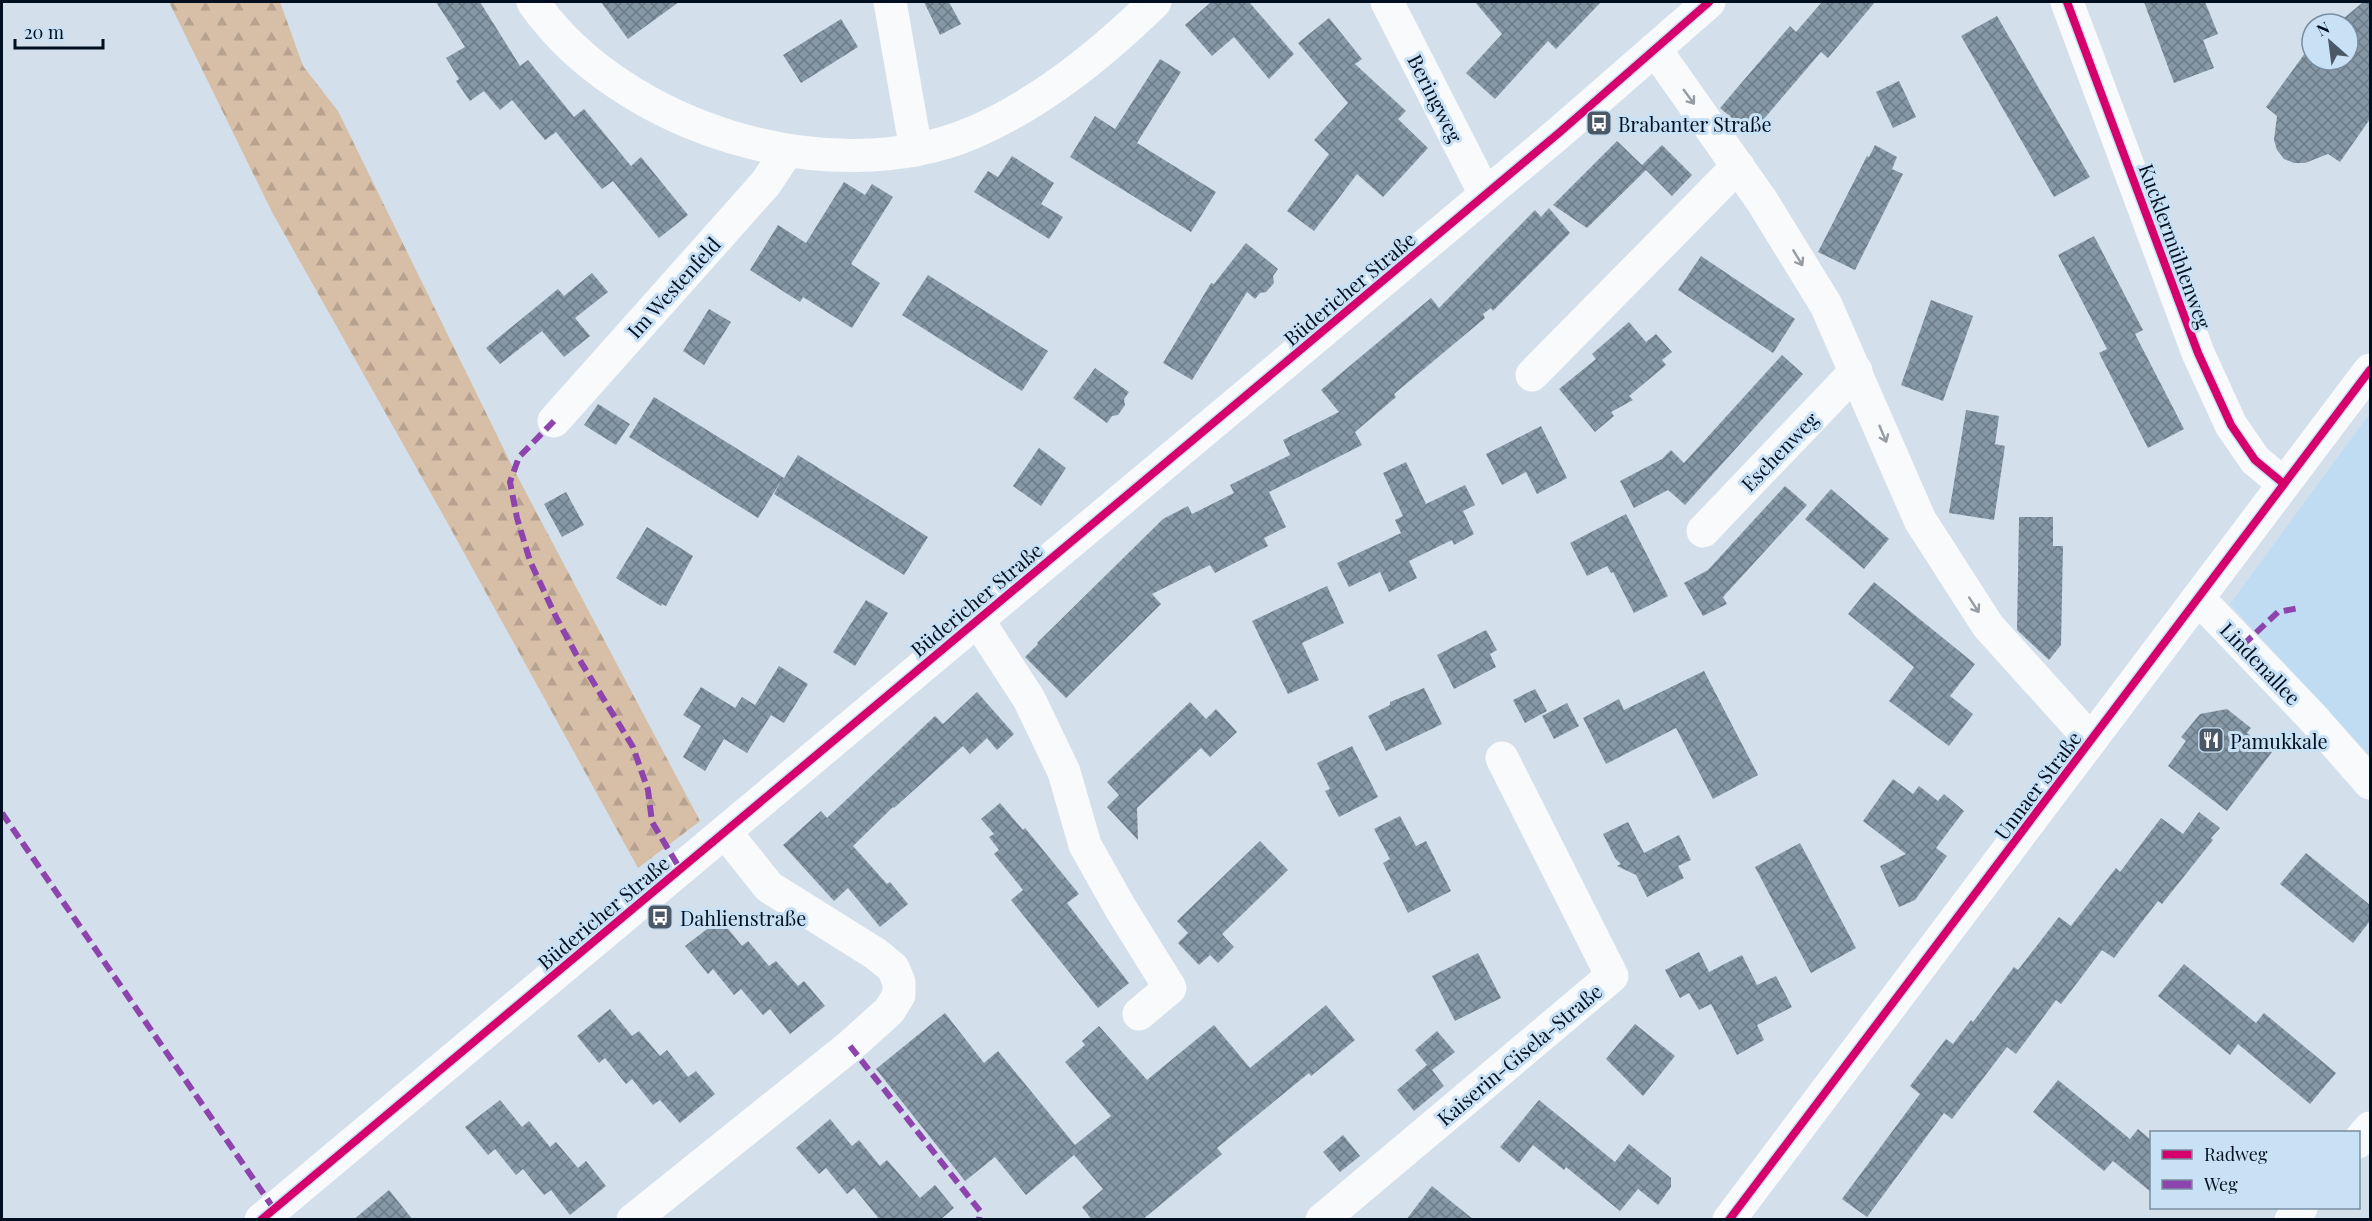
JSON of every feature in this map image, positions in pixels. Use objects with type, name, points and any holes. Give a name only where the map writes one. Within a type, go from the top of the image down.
[{"type":"street","points":[[533,2],[578,53],[627,90],[669,114],[717,132],[787,151],[882,155],[916,150],[971,133],[1025,106],[1084,67],[1155,2]]},
{"type":"street","points":[[890,2],[916,150]]},
{"type":"street","name":"Beringweg","points":[[1387,2],[1485,195]]},
{"type":"street","name":"Büdericher Straße","points":[[272,1216],[977,619],[1485,195],[1709,2]]},
{"type":"street","name":"Kucklermühlenweg","points":[[2067,2],[2198,353],[2231,425],[2255,460],[2284,484]]},
{"type":"street","points":[[1655,49],[1762,201],[1826,305],[1920,520],[1988,626],[2091,741]]},
{"type":"street","name":"Im Westenfeld","points":[[554,420],[766,183],[787,151]]},
{"type":"street","points":[[1532,375],[1738,166]]},
{"type":"street","name":"Unnaer Straße","points":[[1729,1220],[2370,370]]},
{"type":"street","name":"Eschenweg","points":[[1703,531],[1856,371]]},
{"type":"street","name":"Lindenallee","points":[[2198,598],[2312,717],[2370,783]]},
{"type":"street","points":[[977,619],[1029,699],[1064,772],[1085,845],[1120,909],[1170,988],[1139,1014]]},
{"type":"street","name":"Kaiserin-Gisela-Straße","points":[[1322,1220],[1612,976],[1502,758]]},
{"type":"street","points":[[633,1220],[850,1046],[890,1011],[899,994],[899,982],[893,969],[876,954],[769,887],[725,832]]},
{"type":"street","points":[[2360,1140],[2370,1128]]},
{"type":"shaded area","points":[[2370,413],[2370,756],[2230,604]]},
{"type":"green space","points":[[169,2],[280,2],[303,66],[338,111],[514,470],[700,821],[638,868],[272,212]]},
{"type":"building","points":[[436,2],[480,2],[520,66],[528,60],[574,117],[584,109],[631,166],[641,157],[688,215],[659,238],[613,181],[602,189],[556,132],[545,140],[512,100],[500,110],[484,91],[470,101],[456,81],[459,79],[446,58],[465,47]]},
{"type":"building","points":[[601,2],[679,2],[628,39]]},
{"type":"building","points":[[924,2],[949,2],[961,24],[940,35]]},
{"type":"building","points":[[1211,2],[1249,2],[1294,54],[1269,79],[1234,37],[1212,56],[1185,25]]},
{"type":"building","points":[[1475,2],[1601,2],[1556,49],[1548,41],[1495,99],[1466,73],[1502,34]]},
{"type":"building","points":[[1822,2],[1875,2],[1828,58],[1821,52],[1751,134],[1720,108],[1790,26],[1796,32]]},
{"type":"building","points":[[2144,2],[2205,2],[2218,34],[2203,40],[2214,68],[2174,83]]},
{"type":"building","points":[[2363,2],[2370,2],[2370,119],[2340,162],[2328,154],[2305,163],[2294,163],[2284,159],[2277,150],[2274,140],[2277,116],[2266,107],[2300,60],[2300,72],[2360,72],[2360,12],[2351,12]]},
{"type":"building","points":[[1997,16],[2090,177],[2054,197],[1961,36]]},
{"type":"building","points":[[1329,18],[1362,59],[1355,64],[1406,111],[1398,119],[1428,148],[1383,197],[1357,174],[1314,231],[1287,211],[1329,154],[1314,140],[1348,103],[1298,43]]},
{"type":"building","points":[[841,19],[858,47],[801,83],[783,55]]},
{"type":"building","points":[[1160,59],[1181,72],[1137,143],[1216,192],[1191,232],[1070,157],[1095,116],[1115,129]]},
{"type":"building","points":[[1899,81],[1916,117],[1893,128],[1876,92]]},
{"type":"building","points":[[1617,141],[1642,165],[1662,145],[1692,175],[1672,196],[1646,170],[1587,228],[1553,205]]},
{"type":"building","points":[[1875,145],[1897,157],[1892,169],[1903,174],[1855,270],[1818,252],[1867,156],[1869,157]]},
{"type":"building","points":[[1012,156],[1054,183],[1041,204],[1063,217],[1049,239],[974,192],[988,171],[998,177]]},
{"type":"building","points":[[844,182],[865,195],[872,184],[893,197],[851,264],[880,283],[852,328],[803,297],[800,302],[750,270],[778,225],[806,243]]},
{"type":"building","points":[[1549,208],[1570,233],[1493,311],[1491,308],[1483,314],[1485,318],[1394,394],[1396,397],[1355,432],[1362,445],[1269,492],[1286,527],[1264,538],[1268,546],[1215,573],[1210,565],[1152,594],[1161,604],[1066,698],[1025,657],[1163,519],[1188,506],[1192,514],[1234,493],[1230,485],[1290,455],[1283,440],[1339,412],[1321,390],[1431,298],[1439,308],[1535,210],[1541,217]]},
{"type":"building","points":[[2094,236],[2143,330],[2135,334],[2184,429],[2148,448],[2099,353],[2107,349],[2058,255]]},
{"type":"building","points":[[1246,243],[1278,269],[1273,276],[1274,283],[1255,299],[1247,292],[1192,380],[1163,363],[1211,283],[1214,284]]},
{"type":"building","points":[[1701,256],[1795,319],[1773,353],[1678,290]]},
{"type":"building","points":[[592,273],[608,292],[575,318],[590,336],[564,357],[542,331],[500,364],[486,348],[558,289],[564,296]]},
{"type":"building","points":[[928,275],[1048,351],[1022,391],[902,315]]},
{"type":"building","points":[[1931,300],[1973,316],[1943,401],[1901,385]]},
{"type":"building","points":[[709,309],[731,322],[704,365],[683,351]]},
{"type":"building","points":[[1629,322],[1646,342],[1656,334],[1672,352],[1662,360],[1666,365],[1629,396],[1633,400],[1611,412],[1614,416],[1595,432],[1559,389],[1596,359],[1592,354]]},
{"type":"building","points":[[1782,355],[1803,374],[1685,505],[1668,490],[1634,508],[1620,481],[1662,459],[1671,450],[1684,463]]},
{"type":"building","points":[[1095,368],[1129,392],[1124,399],[1125,405],[1118,415],[1112,416],[1107,423],[1073,398]]},
{"type":"building","points":[[654,397],[784,478],[798,455],[928,537],[904,575],[774,494],[781,481],[758,518],[629,437]]},
{"type":"building","points":[[598,404],[630,424],[616,445],[584,425]]},
{"type":"building","points":[[1966,410],[1999,416],[1995,444],[2005,446],[1994,520],[1949,513]]},
{"type":"building","points":[[1541,426],[1567,478],[1537,494],[1526,472],[1502,485],[1486,454]]},
{"type":"building","points":[[1039,448],[1066,468],[1041,506],[1013,486]]},
{"type":"building","points":[[1406,462],[1426,504],[1465,485],[1475,505],[1463,511],[1474,534],[1454,545],[1452,540],[1409,561],[1417,578],[1389,592],[1380,572],[1349,587],[1337,563],[1401,533],[1395,520],[1403,516],[1383,473]]},
{"type":"building","points":[[1785,486],[1807,505],[1723,597],[1727,604],[1703,616],[1684,583],[1708,570]]},
{"type":"building","points":[[1831,489],[1889,539],[1864,569],[1805,519]]},
{"type":"building","points":[[566,492],[584,525],[562,537],[544,504]]},
{"type":"building","points":[[1626,514],[1668,596],[1634,613],[1613,572],[1611,573],[1607,566],[1587,576],[1570,543]]},
{"type":"building","points":[[2019,517],[2053,517],[2053,546],[2063,546],[2061,645],[2049,660],[2017,630]]},
{"type":"building","points":[[647,527],[693,556],[666,606],[662,604],[661,606],[616,578]]},
{"type":"building","points":[[1874,582],[1975,664],[1950,696],[1973,714],[1949,746],[1889,701],[1914,667],[1848,614]]},
{"type":"building","points":[[1327,586],[1344,623],[1302,643],[1319,680],[1288,694],[1252,621]]},
{"type":"building","points":[[866,600],[888,613],[855,666],[833,652]]},
{"type":"building","points":[[1486,630],[1497,650],[1490,654],[1496,667],[1454,689],[1437,655]]},
{"type":"building","points":[[779,666],[808,684],[784,723],[771,715],[747,753],[724,739],[705,771],[683,757],[701,726],[683,715],[701,687],[735,708],[742,697],[755,705]]},
{"type":"building","points":[[1704,671],[1758,775],[1713,799],[1676,728],[1606,764],[1583,718],[1619,699],[1624,710]]},
{"type":"building","points":[[1424,688],[1442,724],[1386,751],[1368,716],[1390,705],[1390,702]]},
{"type":"building","points":[[1535,689],[1547,711],[1525,723],[1513,700]]},
{"type":"building","points":[[977,692],[1014,734],[997,750],[987,738],[970,754],[963,746],[893,807],[853,846],[887,884],[890,882],[908,904],[880,927],[848,888],[834,901],[783,845],[821,811],[827,818],[935,716],[943,724]]},
{"type":"building","points":[[1190,702],[1206,719],[1216,709],[1237,732],[1210,757],[1201,748],[1137,808],[1138,840],[1107,807],[1119,795],[1107,782]]},
{"type":"building","points":[[1567,703],[1579,726],[1554,739],[1542,716]]},
{"type":"building","points":[[2227,709],[2251,728],[2247,733],[2272,752],[2227,811],[2168,766],[2186,741],[2181,737],[2200,714]]},
{"type":"building","points":[[1352,746],[1378,797],[1339,817],[1325,791],[1330,789],[1317,763]]},
{"type":"building","points":[[1893,779],[1913,794],[1919,786],[1938,801],[1944,794],[1964,811],[1936,848],[1947,856],[1915,900],[1899,907],[1880,866],[1906,854],[1863,821]]},
{"type":"building","points":[[1000,803],[1023,830],[1025,828],[1079,894],[1067,903],[1129,983],[1098,1008],[1011,900],[1023,890],[994,854],[999,850],[989,837],[994,834],[981,819]]},
{"type":"building","points":[[2199,812],[2220,828],[2162,904],[2158,901],[2114,958],[2102,950],[2061,1004],[2056,1000],[2016,1054],[2007,1047],[1952,1119],[1944,1113],[1867,1217],[1842,1199],[1920,1094],[1910,1086],[1946,1039],[1953,1044],[1971,1020],[1973,1022],[2014,967],[2018,970],[2059,917],[2071,926],[2116,868],[2120,872],[2161,818],[2183,834]]},
{"type":"building","points":[[1400,816],[1416,846],[1426,841],[1451,891],[1408,913],[1383,863],[1390,859],[1374,829]]},
{"type":"building","points":[[1628,822],[1644,853],[1679,835],[1691,860],[1678,866],[1684,878],[1647,897],[1636,875],[1617,866],[1621,864],[1615,858],[1603,834]]},
{"type":"building","points":[[1260,841],[1288,870],[1222,934],[1234,947],[1218,963],[1210,955],[1199,965],[1178,943],[1188,933],[1177,921]]},
{"type":"building","points":[[1800,843],[1856,948],[1811,973],[1755,867]]},
{"type":"building","points":[[2306,853],[2370,905],[2370,921],[2353,943],[2280,884]]},
{"type":"building","points":[[720,919],[742,946],[748,941],[769,966],[776,961],[798,986],[804,981],[825,1006],[790,1034],[770,1009],[763,1015],[741,989],[734,995],[713,969],[708,974],[685,946]]},
{"type":"building","points":[[1699,952],[1709,972],[1742,955],[1757,985],[1776,976],[1792,1007],[1757,1025],[1764,1040],[1737,1055],[1711,1004],[1699,1010],[1689,993],[1680,998],[1665,970]]},
{"type":"building","points":[[1478,953],[1501,998],[1455,1021],[1432,976]]},
{"type":"building","points":[[2184,964],[2256,1023],[2264,1013],[2336,1073],[2310,1104],[2238,1044],[2230,1055],[2158,996]]},
{"type":"building","points":[[1326,1005],[1355,1040],[1311,1076],[1309,1073],[1217,1148],[1222,1154],[1142,1220],[1092,1220],[1082,1207],[1103,1189],[1074,1155],[1026,1195],[995,1157],[965,1181],[876,1069],[945,1013],[984,1063],[998,1051],[1075,1145],[1111,1116],[1065,1062],[1085,1045],[1082,1041],[1099,1026],[1147,1080],[1214,1025],[1250,1068]]},
{"type":"building","points":[[610,1009],[632,1036],[639,1031],[660,1056],[667,1050],[688,1077],[696,1071],[715,1094],[680,1123],[660,1100],[653,1105],[632,1079],[626,1084],[605,1058],[599,1063],[577,1036]]},
{"type":"building","points":[[1635,1024],[1675,1056],[1643,1096],[1606,1059]]},
{"type":"building","points":[[1437,1031],[1455,1052],[1432,1070],[1444,1086],[1414,1111],[1397,1090],[1427,1065],[1415,1050]]},
{"type":"building","points":[[2058,1080],[2130,1139],[2138,1129],[2150,1139],[2150,1191],[2113,1161],[2104,1171],[2033,1112]]},
{"type":"building","points":[[500,1100],[522,1127],[529,1121],[550,1147],[556,1142],[578,1168],[586,1161],[606,1186],[570,1215],[551,1190],[544,1195],[523,1169],[516,1175],[495,1149],[488,1155],[465,1127]]},
{"type":"building","points":[[1539,1100],[1615,1162],[1629,1144],[1671,1178],[1671,1187],[1658,1205],[1638,1189],[1620,1211],[1566,1167],[1564,1170],[1533,1145],[1519,1163],[1500,1147]]},
{"type":"building","points":[[830,1119],[852,1146],[859,1140],[880,1166],[887,1160],[920,1198],[935,1185],[954,1208],[940,1220],[880,1220],[854,1188],[847,1194],[826,1168],[819,1174],[796,1148]]},
{"type":"building","points":[[1343,1135],[1360,1156],[1340,1172],[1323,1152]]},
{"type":"building","points":[[1432,1186],[1474,1220],[1406,1220]]},
{"type":"building","points":[[389,1190],[413,1220],[353,1220]]},
{"type":"marked path","points":[[554,421],[519,457],[510,482],[517,518],[530,561],[556,617],[633,747],[648,790],[652,822],[680,869]]},
{"type":"marked path","points":[[2243,645],[2278,612],[2299,608]]},
{"type":"marked path","points":[[2,813],[274,1209]]},
{"type":"marked path","points":[[850,1046],[980,1211],[979,1220]]},
{"type":"cycle path","points":[[261,1220],[1560,132],[1709,2]]},
{"type":"cycle path","points":[[2067,2],[2198,353],[2231,425],[2255,460],[2284,484]]},
{"type":"cycle path","points":[[1729,1220],[2370,370]]},
{"type":"place","name":"Brabanter Straße","points":[[1599,123]]},
{"type":"place","name":"Pamukkale","points":[[2211,740]]},
{"type":"place","name":"Dahlienstraße","points":[[660,917]]}]
